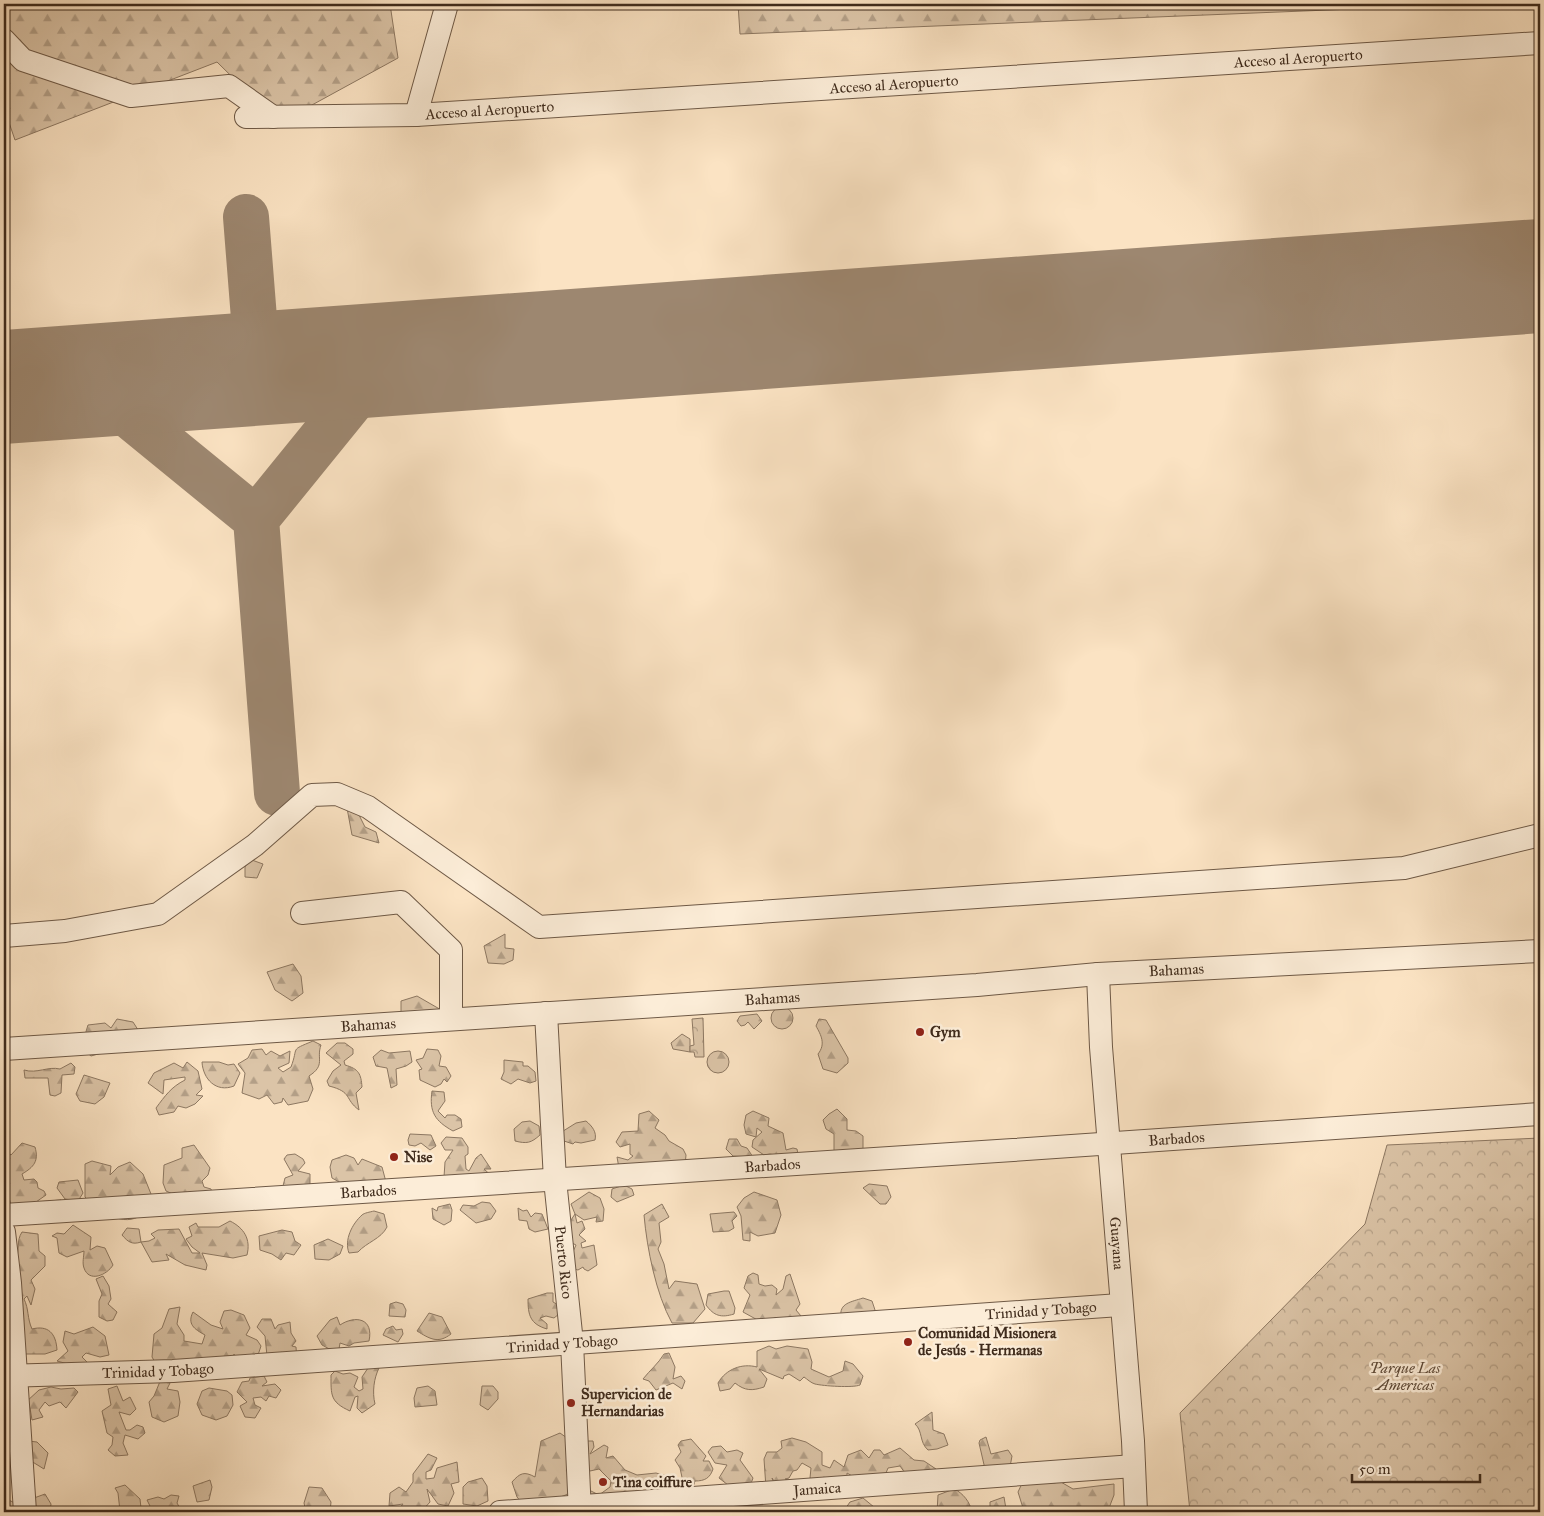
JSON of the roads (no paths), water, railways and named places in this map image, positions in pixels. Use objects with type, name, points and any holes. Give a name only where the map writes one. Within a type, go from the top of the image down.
[{"type":"street","points":[[416,115],[447,4]]},
{"type":"street","points":[[4,40],[23,60],[131,96],[229,86],[273,117]]},
{"type":"street","name":"Acceso al Aeropuerto","points":[[246,117],[416,115],[1540,43]]},
{"type":"street","points":[[4,936],[65,931],[158,914],[255,845],[312,795],[337,794],[368,806],[539,927],[1404,868],[1540,835]]},
{"type":"street","points":[[302,913],[401,902],[451,950],[451,1019]]},
{"type":"street","name":"Bahamas","points":[[4,1049],[977,985],[1098,974],[1540,951]]},
{"type":"street","name":"Guayana","points":[[1098,974],[1136,1512]]},
{"type":"street","name":"Puerto Rico","points":[[546,1013],[555,1180],[572,1343],[580,1509]]},
{"type":"street","name":"Barbados","points":[[4,1215],[1540,1114]]},
{"type":"street","points":[[4,1232],[10,1283],[10,1375],[25,1512]]},
{"type":"street","name":"Trinidad y Tobago","points":[[10,1375],[173,1371],[1120,1305]]},
{"type":"street","name":"Jamaica","points":[[500,1512],[580,1509],[1134,1466]]},
{"type":"place","name":"Gym","points":[[920,1032]]},
{"type":"place","name":"Nise","points":[[394,1157]]},
{"type":"place","name":"Comunidad Misionera de Jesús - Hermanas","points":[[908,1342]]},
{"type":"place","name":"Supervicion de Hernandarias","points":[[571,1403]]},
{"type":"place","name":"Tina coiffure","points":[[603,1482]]},
{"type":"park label","name":"Parque Las Americas","points":[[1405,1376]]}]
